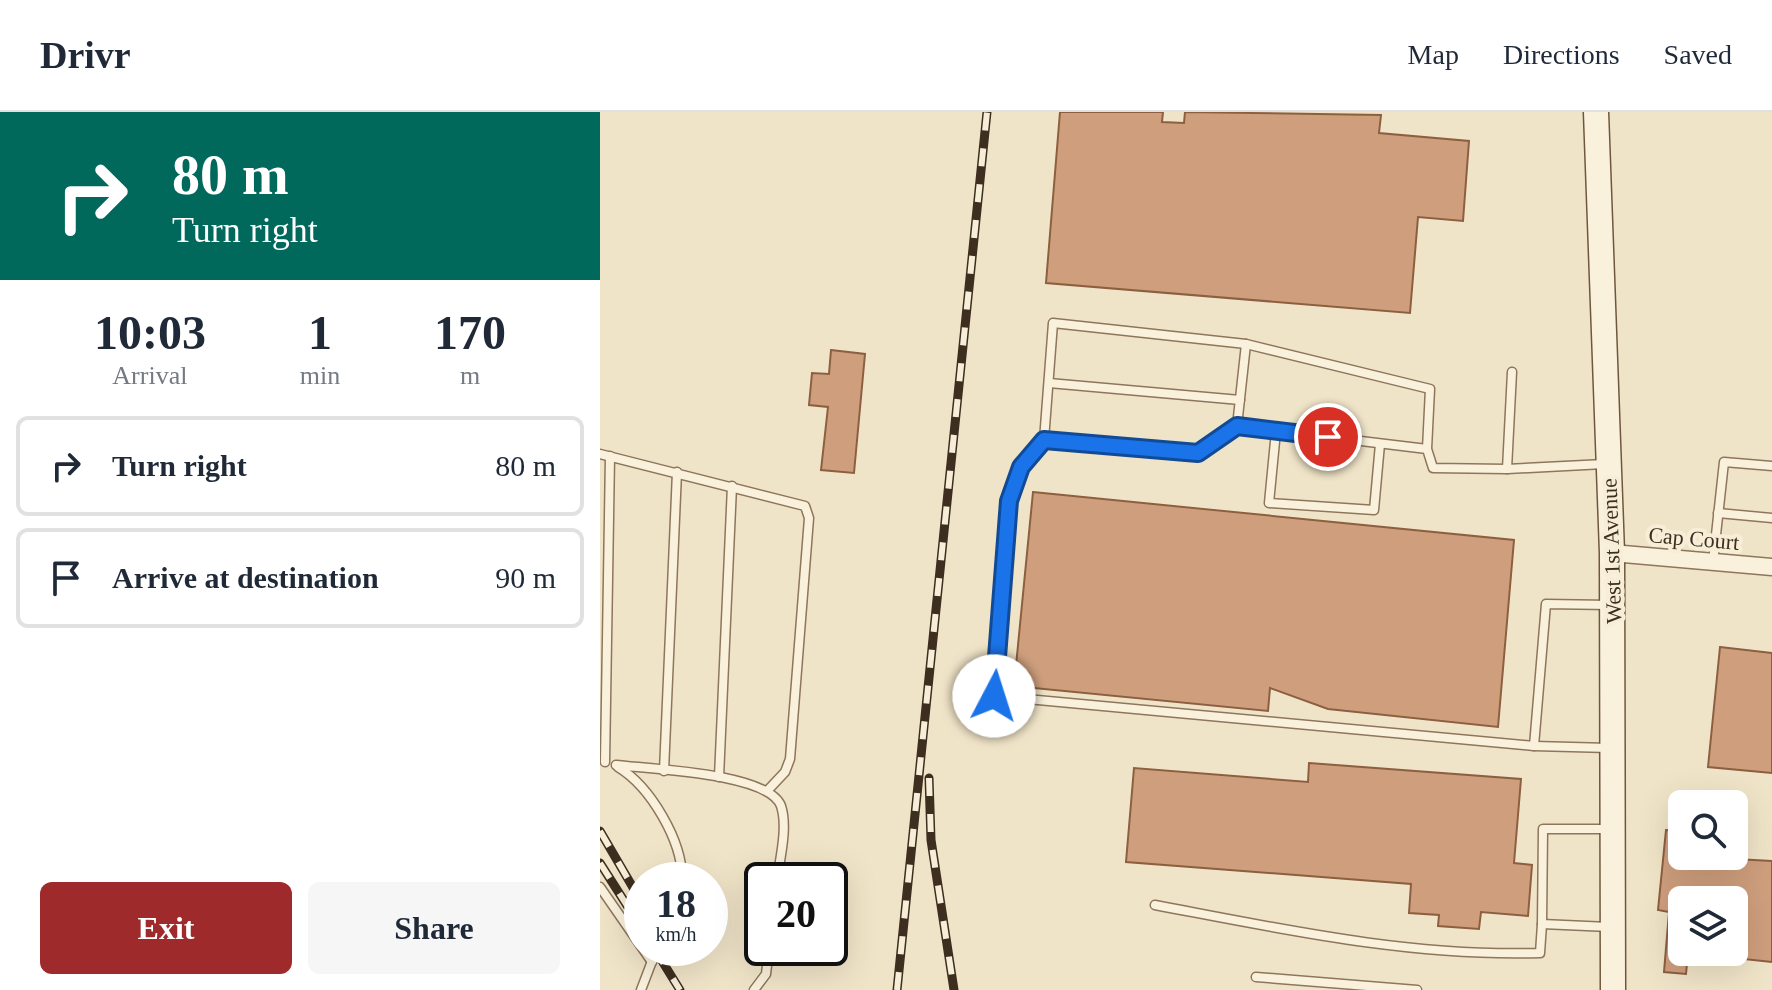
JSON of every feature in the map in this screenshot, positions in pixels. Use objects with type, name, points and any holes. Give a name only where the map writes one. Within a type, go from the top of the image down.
[{"type":"street","name":"West 1st Avenue","points":[[1596,112],[1612,553],[1613,990]]},
{"type":"street","name":"Cap Court","points":[[1612,553],[1772,567]]},
{"type":"lane","points":[[1609,464],[1507,469],[1433,468],[1427,449],[1430,389],[1246,344],[1053,323],[1044,440],[1021,467],[1009,501],[994,696],[1534,746],[1614,749]]},
{"type":"lane","points":[[1237,426],[1246,344]]},
{"type":"lane","points":[[1507,469],[1512,372]]},
{"type":"lane","points":[[1049,383],[1240,400]]},
{"type":"lane","points":[[1044,440],[1198,453],[1237,426],[1427,449]]},
{"type":"lane","points":[[1276,431],[1269,503],[1374,510],[1380,444]]},
{"type":"lane","points":[[600,454],[801,502],[809,518],[790,759],[785,772],[768,790]]},
{"type":"lane","points":[[610,456],[603,761],[719,777],[768,790],[777,798],[782,809],[778,862]]},
{"type":"lane","points":[[1713,562],[1724,462],[1772,466]]},
{"type":"lane","points":[[664,771],[677,472]]},
{"type":"lane","points":[[719,777],[732,486]]},
{"type":"lane","points":[[1718,513],[1772,518]]},
{"type":"lane","points":[[1534,746],[1546,604],[1613,605]]},
{"type":"lane","points":[[616,765],[628,773],[665,820],[682,862]]},
{"type":"lane","points":[[1155,905],[1308,934],[1473,955],[1540,953],[1543,829],[1614,829]]},
{"type":"lane","points":[[600,887],[624,922]]},
{"type":"lane","points":[[1542,924],[1613,927]]},
{"type":"lane","points":[[641,990],[650,966]]},
{"type":"lane","points":[[754,990],[766,974],[767,966]]},
{"type":"lane","points":[[1256,977],[1417,990]]},
{"type":"building","points":[[1060,112],[1163,112],[1162,122],[1184,123],[1185,112],[1381,115],[1379,133],[1469,141],[1463,221],[1418,217],[1410,313],[1046,283]]},
{"type":"building","points":[[831,350],[865,354],[854,473],[821,470],[828,407],[809,405],[812,373],[829,374]]},
{"type":"building","points":[[1033,492],[1514,540],[1498,727],[1328,709],[1270,688],[1268,711],[1014,686]]},
{"type":"building","points":[[1720,647],[1772,653],[1772,773],[1708,767]]},
{"type":"building","points":[[1309,763],[1521,779],[1514,863],[1532,865],[1528,916],[1481,912],[1479,929],[1438,926],[1439,915],[1409,913],[1411,884],[1126,862],[1134,768],[1308,782]]},
{"type":"building","points":[[1666,830],[1668,870],[1748,870],[1748,860],[1772,861],[1772,962],[1748,959],[1748,886],[1668,886],[1668,912],[1658,910]]},
{"type":"building","points":[[1668,924],[1668,966],[1687,966],[1686,974],[1664,972]]},
{"type":"railway","points":[[897,990],[987,112]]},
{"type":"railway","points":[[929,778],[931,840],[954,990]]},
{"type":"railway","points":[[600,831],[624,872]]},
{"type":"railway","points":[[600,863],[624,901]]},
{"type":"railway","points":[[665,966],[680,990]]},
{"type":"route","points":[[994,696],[1009,501],[1021,467],[1044,440],[1198,453],[1237,426],[1328,437]]}]
